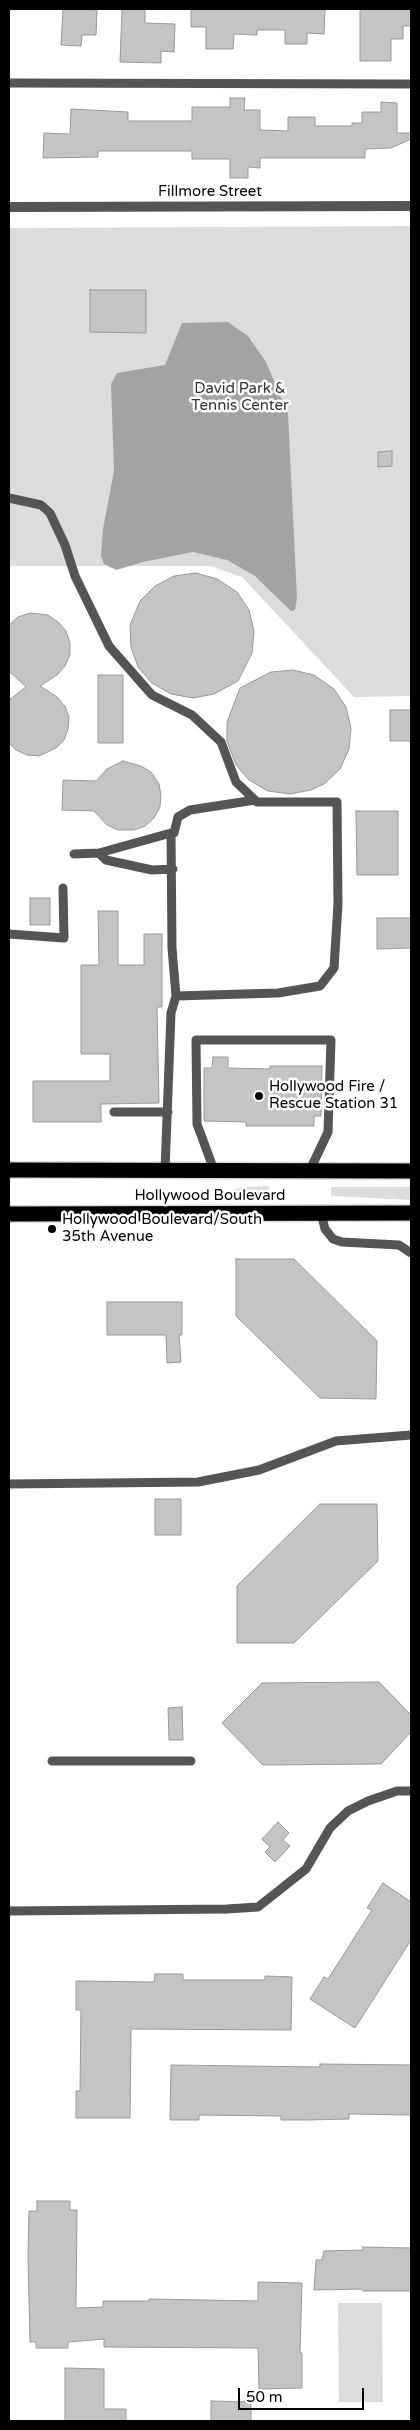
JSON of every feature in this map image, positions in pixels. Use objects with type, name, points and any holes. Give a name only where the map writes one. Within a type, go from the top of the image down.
[{"type":"highway","name":"Hollywood Boulevard","points":[[9,1170],[411,1171]]},
{"type":"highway","name":"Hollywood Boulevard","points":[[9,1214],[411,1213]]},
{"type":"street","name":"Fillmore Street","points":[[9,207],[411,206]]},
{"type":"lane","points":[[9,83],[411,84]]},
{"type":"lane","points":[[9,498],[41,505],[50,513],[65,545],[75,576],[109,646],[152,695],[192,715],[221,742],[236,782],[255,800]]},
{"type":"lane","points":[[74,854],[99,853],[174,833],[178,817],[190,810],[255,800],[337,802],[338,904],[334,968],[320,986],[278,993],[176,996]]},
{"type":"lane","points":[[165,1170],[171,1013],[176,996],[172,948],[171,834]]},
{"type":"lane","points":[[99,853],[106,860],[152,870],[172,870]]},
{"type":"lane","points":[[9,934],[64,938],[63,888]]},
{"type":"lane","points":[[214,1170],[197,1124],[196,1040],[331,1040],[328,1132],[310,1170]]},
{"type":"lane","points":[[114,1112],[168,1112]]},
{"type":"lane","points":[[321,1213],[326,1229],[333,1239],[342,1242],[398,1244],[411,1253]]},
{"type":"lane","points":[[9,1484],[198,1482],[259,1470],[336,1441],[411,1435]]},
{"type":"lane","points":[[52,1761],[191,1761]]},
{"type":"lane","points":[[9,1911],[228,1909],[258,1907],[306,1869],[330,1828],[348,1811],[368,1801],[397,1791],[411,1791]]},
{"type":"green space","name":"David Park & Tennis Center","points":[[411,226],[411,696],[354,697],[242,577],[211,566],[9,566],[9,228]]},
{"type":"green space","points":[[268,1186],[270,1191],[266,1196],[206,1196],[244,1187]]},
{"type":"green space","points":[[331,1187],[411,1187],[411,1200],[331,1196]]},
{"type":"green space","points":[[338,2303],[382,2303],[383,2402],[339,2402]]},
{"type":"shaded area","points":[[228,322],[248,336],[266,362],[288,414],[297,598],[295,610],[291,611],[255,576],[227,560],[193,552],[143,562],[116,570],[104,564],[101,556],[103,529],[114,471],[111,384],[117,373],[165,365],[182,323]]},
{"type":"building","points":[[63,9],[97,10],[96,35],[82,35],[81,46],[61,45]]},
{"type":"building","points":[[122,9],[145,9],[145,23],[175,24],[174,52],[161,51],[161,63],[120,62]]},
{"type":"building","points":[[191,9],[325,9],[324,34],[307,33],[307,44],[285,44],[285,30],[257,30],[257,35],[234,34],[233,49],[206,49],[206,27],[191,27]]},
{"type":"building","points":[[360,9],[411,9],[411,26],[403,26],[403,39],[391,39],[391,61],[360,61]]},
{"type":"building","points":[[230,98],[245,98],[244,110],[260,110],[260,130],[288,131],[288,117],[315,117],[315,126],[352,126],[352,123],[362,123],[362,112],[381,112],[381,102],[397,103],[397,133],[411,133],[411,139],[391,148],[365,149],[365,158],[260,158],[260,168],[248,167],[248,178],[230,178],[230,159],[192,159],[192,151],[98,151],[98,157],[43,158],[44,133],[70,134],[71,109],[128,112],[128,121],[192,121],[192,107],[230,107]]},
{"type":"building","points":[[90,290],[146,290],[146,333],[90,332]]},
{"type":"building","points":[[392,451],[392,466],[378,467],[378,452]]},
{"type":"building","points":[[196,573],[217,579],[237,592],[249,610],[254,631],[252,653],[238,681],[214,694],[193,698],[171,694],[152,683],[138,667],[131,647],[130,625],[140,601],[155,586],[174,576]]},
{"type":"building","points":[[30,613],[48,615],[58,622],[66,631],[70,643],[70,655],[65,666],[57,675],[40,686],[57,697],[65,706],[69,717],[68,729],[64,740],[56,748],[39,756],[27,755],[16,750],[9,743],[9,700],[26,687],[9,671],[9,625],[18,617]]},
{"type":"building","points":[[293,670],[314,675],[334,689],[346,707],[351,728],[349,749],[340,769],[324,784],[311,790],[290,794],[268,791],[249,780],[236,765],[227,741],[227,722],[240,688],[271,672]]},
{"type":"building","points":[[98,675],[123,675],[123,743],[98,743]]},
{"type":"building","points":[[390,710],[411,710],[411,741],[390,741]]},
{"type":"building","points":[[123,761],[141,766],[151,772],[159,784],[161,795],[160,807],[154,818],[145,826],[134,830],[118,830],[107,825],[94,811],[62,810],[63,780],[96,781],[107,769]]},
{"type":"building","points":[[356,811],[398,811],[398,875],[357,875]]},
{"type":"building","points":[[30,898],[50,898],[50,925],[30,925]]},
{"type":"building","points":[[98,911],[118,911],[118,965],[144,965],[144,934],[162,934],[162,1007],[157,1007],[159,1103],[101,1104],[101,1122],[33,1122],[33,1081],[110,1081],[110,1054],[81,1054],[81,965],[99,965]]},
{"type":"building","points":[[377,918],[411,918],[411,948],[377,949]]},
{"type":"building","points":[[213,1057],[228,1057],[228,1068],[270,1069],[270,1066],[322,1066],[321,1116],[314,1116],[314,1126],[246,1126],[246,1122],[204,1121],[204,1068],[212,1068]]},
{"type":"building","points":[[236,1259],[294,1259],[377,1341],[376,1399],[320,1398],[236,1316]]},
{"type":"building","points":[[107,1302],[182,1302],[182,1335],[179,1335],[181,1362],[167,1363],[166,1335],[107,1335]]},
{"type":"building","points":[[155,1499],[181,1499],[181,1535],[155,1535]]},
{"type":"building","points":[[320,1504],[377,1504],[378,1561],[294,1643],[237,1643],[237,1586]]},
{"type":"building","points":[[379,1682],[411,1715],[411,1732],[381,1764],[263,1765],[222,1723],[262,1683]]},
{"type":"building","points":[[182,1707],[183,1740],[169,1740],[168,1708]]},
{"type":"building","points":[[278,1822],[289,1833],[283,1840],[290,1846],[275,1862],[265,1852],[270,1847],[262,1839]]},
{"type":"building","points":[[383,1883],[411,1902],[411,1940],[355,2028],[310,1999],[324,1977],[328,1979],[372,1910],[367,1908]]},
{"type":"building","points":[[155,1974],[183,1974],[183,1980],[265,1980],[265,1976],[292,1977],[291,2030],[131,2029],[130,2118],[76,2118],[76,2091],[80,2091],[81,2010],[76,2010],[76,1981],[154,1982]]},
{"type":"building","points":[[320,2064],[411,2065],[411,2115],[349,2114],[349,2119],[281,2120],[281,2116],[199,2115],[199,2120],[170,2120],[171,2065],[320,2067]]},
{"type":"building","points":[[37,2201],[70,2201],[70,2210],[77,2210],[76,2308],[103,2307],[103,2301],[149,2301],[149,2299],[258,2301],[258,2282],[302,2283],[300,2353],[302,2353],[302,2388],[259,2389],[258,2348],[104,2347],[104,2339],[68,2342],[68,2348],[36,2348],[36,2342],[30,2342],[28,2256],[29,2211],[37,2211]]},
{"type":"building","points":[[363,2247],[411,2248],[411,2291],[314,2290],[316,2260],[322,2260],[324,2251],[363,2250]]},
{"type":"building","points":[[65,2368],[104,2369],[104,2409],[126,2409],[126,2421],[65,2421]]},
{"type":"building","points":[[211,2401],[251,2402],[251,2421],[211,2421]]},
{"type":"place","name":"Hollywood Fire / Rescue Station 31","points":[[259,1096]]},
{"type":"place","name":"Hollywood Boulevard/South 35th Avenue","points":[[52,1229]]}]
